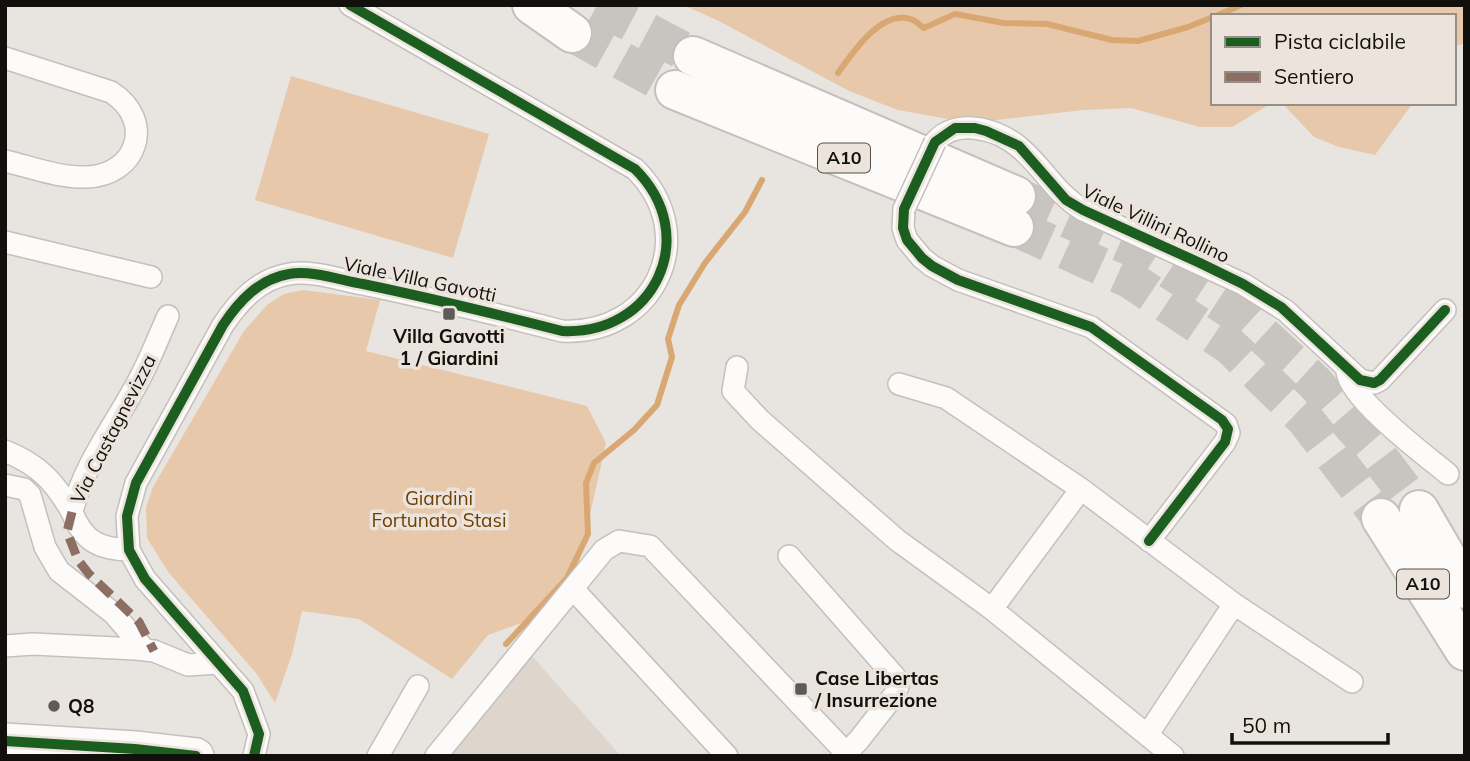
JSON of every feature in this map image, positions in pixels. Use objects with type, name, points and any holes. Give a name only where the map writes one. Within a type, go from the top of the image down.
[{"type":"highway","points":[[532,5],[572,33]]},
{"type":"highway","name":"A10","points":[[675,90],[1015,211],[693,56]]},
{"type":"highway","points":[[1419,510],[1465,589]]},
{"type":"highway","name":"A10","points":[[1381,518],[1465,651]]},
{"type":"main road","points":[[28,747],[135,749],[196,756]]},
{"type":"street","name":"Viale Villa Gavotti","points":[[254,756],[259,734],[243,691],[145,579],[128,550],[127,516],[136,482],[239,300],[263,283],[288,274],[310,274],[427,297],[562,331],[579,331],[605,326],[631,312],[642,302],[659,277],[666,249],[665,219],[654,192],[635,169],[350,5]]},
{"type":"street","points":[[5,58],[111,92],[122,99],[136,122],[133,149],[126,160],[115,169],[88,178],[5,161]]},
{"type":"street","name":"Viale Villini Rollino","points":[[1149,541],[1225,442],[1229,433],[1226,424],[1091,327],[958,280],[922,258],[907,240],[903,228],[904,208],[935,142],[947,132],[965,128],[998,135],[1018,146],[1066,200],[1105,221],[1243,284],[1286,312],[1347,370],[1367,383],[1380,380],[1445,310]]},
{"type":"street","points":[[5,242],[151,277]]},
{"type":"street","name":"Via Castagnevizza","points":[[128,550],[108,548],[92,541],[78,527],[72,512],[81,487],[142,375],[168,316]]},
{"type":"street","points":[[737,367],[733,391],[760,420],[897,540],[992,609],[1174,756]]},
{"type":"street","name":"Viale Villini Rollino","points":[[1347,370],[1351,386],[1371,407],[1448,474]]},
{"type":"street","points":[[899,384],[946,398],[1081,489],[1234,604],[1352,682]]},
{"type":"street","points":[[5,451],[36,466],[47,475],[72,512]]},
{"type":"street","points":[[5,485],[24,489],[30,495],[45,547],[59,571],[113,613],[145,650]]},
{"type":"street","points":[[992,609],[1081,489]]},
{"type":"street","points":[[436,756],[604,550],[619,541],[650,546],[848,754],[895,694],[898,686],[895,677],[789,556]]},
{"type":"street","points":[[573,589],[727,756]]},
{"type":"street","points":[[1147,734],[1234,604]]},
{"type":"street","points":[[5,646],[33,644],[145,650],[188,665],[217,663]]},
{"type":"street","points":[[378,756],[418,686]]},
{"type":"shaded area","points":[[532,656],[621,756],[448,756]]},
{"type":"green space","points":[[683,5],[1465,5],[1465,43],[1456,46],[1456,14],[1211,14],[1211,105],[1269,105],[1232,127],[1200,127],[1131,108],[1083,110],[970,123],[898,110],[849,91],[717,20]]},
{"type":"green space","points":[[291,76],[489,134],[453,258],[255,200]]},
{"type":"green space","points":[[1284,105],[1412,105],[1375,155],[1339,147],[1314,137]]},
{"type":"green space","name":"Giardini Fortunato Stasi","points":[[303,290],[380,300],[366,351],[587,406],[606,443],[579,563],[562,594],[541,616],[488,635],[452,679],[359,619],[302,611],[292,654],[275,703],[256,673],[169,573],[147,538],[146,508],[153,487],[244,331],[268,304],[284,294]]},
{"type":"waterway","points":[[1221,14],[1241,5]]},
{"type":"waterway","points":[[838,73],[868,36],[888,21],[899,18],[912,20],[924,28],[955,14],[1004,23],[1047,24],[1112,40],[1138,41],[1211,18]]},
{"type":"waterway","points":[[506,644],[567,578],[588,534],[586,483],[594,463],[634,430],[657,405],[672,357],[668,339],[679,305],[705,263],[745,212],[762,180]]},
{"type":"tunnel","points":[[597,5],[693,56]]},
{"type":"tunnel","points":[[572,33],[675,90]]},
{"type":"tunnel","points":[[1016,196],[1142,252],[1245,319],[1314,382],[1372,448],[1419,510]]},
{"type":"tunnel","points":[[1014,227],[1129,279],[1230,346],[1305,419],[1381,518]]},
{"type":"marked path","points":[[72,512],[67,532],[78,560],[139,622],[154,651]]},
{"type":"cycle path","points":[[254,756],[259,734],[243,691],[145,579],[129,550],[127,516],[136,483],[223,325],[236,308],[251,292],[268,281],[289,274],[307,273],[488,312],[562,331],[595,328],[622,317],[644,299],[658,277],[666,251],[665,223],[655,195],[635,169],[350,5]]},
{"type":"cycle path","points":[[1149,541],[1225,442],[1228,429],[1222,420],[1091,327],[958,280],[922,258],[907,240],[903,228],[904,209],[935,142],[955,128],[975,128],[1019,146],[1066,200],[1243,284],[1281,307],[1360,380],[1374,383],[1380,380],[1445,310]]},
{"type":"cycle path","points":[[5,741],[135,749],[196,756]]},
{"type":"place","name":"Villa Gavotti 1 / Giardini","points":[[449,314]]},
{"type":"place","name":"Case Libertas / Insurrezione","points":[[801,689]]},
{"type":"place","name":"Q8","points":[[54,706]]}]
